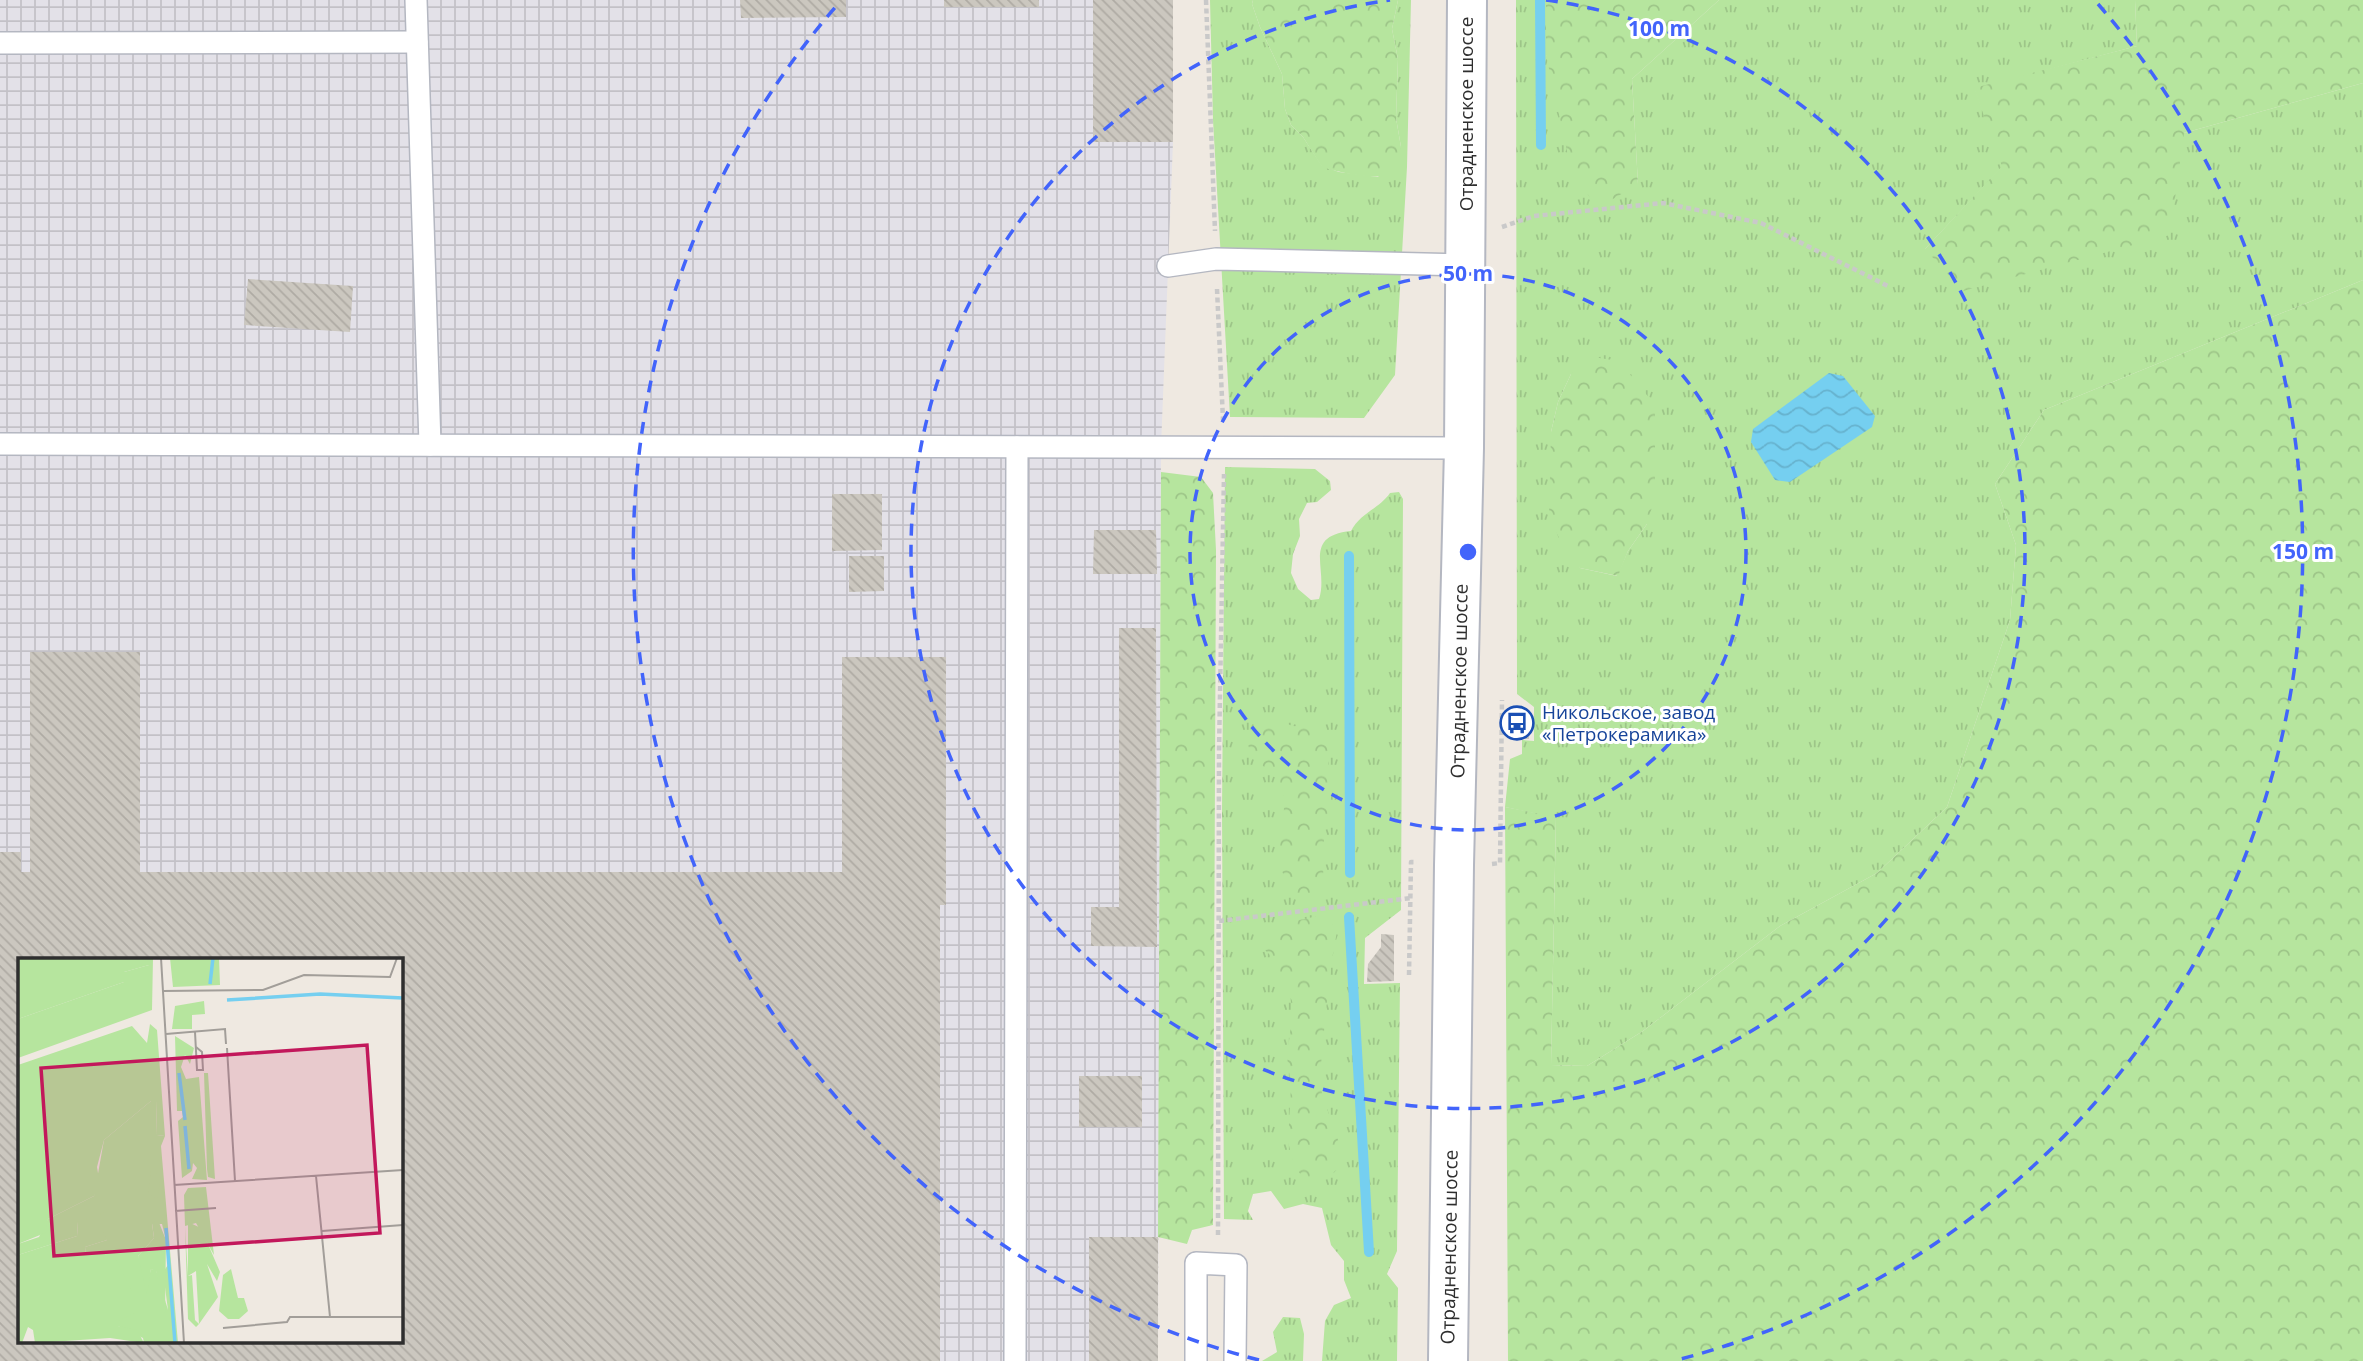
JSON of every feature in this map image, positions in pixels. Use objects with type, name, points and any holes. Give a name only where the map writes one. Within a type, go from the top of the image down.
[{"type":"main road","name":"Отрадненское шоссе","points":[[1448,1361],[1464,448],[1467,0]]},
{"type":"lane","points":[[416,0],[430,445]]},
{"type":"lane","points":[[0,43],[417,42]]},
{"type":"lane","points":[[1168,266],[1216,258],[1465,252]]},
{"type":"lane","points":[[0,444],[1464,448]]},
{"type":"lane","points":[[1015,1361],[1017,447]]},
{"type":"lane","points":[[1196,1361],[1196,1263],[1236,1265],[1235,1361]]},
{"type":"path","points":[[1206,0],[1224,447],[1219,750],[1218,1264]]},
{"type":"path","points":[[1465,252],[1534,216],[1663,203],[1761,223],[1888,286]]},
{"type":"path","points":[[1220,921],[1411,898]]},
{"type":"shaded area","points":[[0,0],[1173,0],[1173,142],[1161,447],[1158,1361],[0,1361]]},
{"type":"green space","points":[[1210,0],[1253,0],[1260,27],[1282,74],[1285,109],[1291,125],[1303,137],[1322,166],[1339,172],[1378,177],[1401,147],[1396,118],[1398,59],[1392,29],[1398,0],[1411,0],[1407,167],[1395,375],[1364,418],[1230,417],[1213,120]]},
{"type":"green space","points":[[1253,0],[1398,0],[1392,29],[1398,59],[1396,118],[1401,147],[1400,161],[1393,175],[1358,175],[1322,167],[1303,137],[1291,125],[1285,109],[1282,74],[1260,27]]},
{"type":"green space","points":[[1516,0],[1546,0],[1546,55],[1638,184],[1632,79],[1719,0],[2135,0],[2137,46],[1975,89],[2003,166],[1925,249],[2184,133],[2363,83],[2363,280],[2044,410],[1995,484],[2016,545],[2010,620],[1947,807],[1877,873],[1780,926],[1643,1031],[1587,1066],[1551,1065],[1556,818],[1505,807],[1510,759],[1522,754],[1522,740],[1534,741],[1534,707],[1517,694]],"holes":[[[1571,374],[1647,524],[1628,551],[1617,576],[1580,568],[1551,432],[1558,402]]]},
{"type":"green space","points":[[1546,0],[1719,0],[1632,79],[1638,184],[1598,208],[1572,174],[1546,55]]},
{"type":"green space","points":[[2135,0],[2363,0],[2363,83],[2184,133],[2170,235],[1963,291],[1925,249],[2002,166],[1974,88],[2137,46]]},
{"type":"green space","points":[[2363,280],[2363,1361],[1508,1361],[1505,807],[1556,817],[1551,1065],[1587,1066],[1643,1031],[1780,926],[1877,873],[1947,807],[2010,620],[2016,545],[1995,484],[2044,410]]},
{"type":"green space","points":[[1593,357],[1619,361],[1655,405],[1655,497],[1647,524],[1628,551],[1618,576],[1580,568],[1549,519],[1551,432],[1558,402],[1571,374]]},
{"type":"green space","points":[[1225,467],[1315,469],[1330,481],[1331,490],[1317,502],[1307,503],[1299,519],[1300,536],[1293,554],[1291,573],[1298,589],[1311,600],[1319,599],[1320,556],[1326,540],[1336,534],[1351,531],[1359,520],[1390,493],[1399,492],[1403,499],[1401,910],[1365,938],[1364,984],[1400,983],[1397,1251],[1387,1274],[1398,1288],[1397,1361],[1322,1361],[1325,1321],[1334,1305],[1351,1298],[1344,1280],[1344,1261],[1331,1245],[1322,1208],[1303,1204],[1284,1209],[1271,1191],[1253,1194],[1248,1211],[1253,1220],[1224,1219],[1222,810]]},
{"type":"green space","points":[[1161,472],[1201,477],[1213,493],[1216,550],[1213,1225],[1192,1230],[1187,1244],[1158,1237]]},
{"type":"green space","points":[[1263,716],[1293,726],[1319,728],[1329,736],[1328,760],[1332,792],[1324,832],[1323,882],[1303,899],[1282,872],[1280,848],[1284,798],[1281,786],[1253,756],[1248,743],[1250,731]]},
{"type":"green space","points":[[1318,916],[1330,921],[1337,931],[1320,1082],[1339,1144],[1341,1160],[1332,1174],[1307,1181],[1295,1168],[1288,1142],[1291,1086],[1287,1057],[1292,1017],[1290,990],[1270,955],[1260,945],[1260,932],[1271,926]]},
{"type":"green space","points":[[1283,1317],[1300,1318],[1304,1334],[1303,1361],[1262,1361],[1277,1352],[1273,1332]]},
{"type":"water","points":[[1829,373],[1843,376],[1875,416],[1872,427],[1790,482],[1775,480],[1751,442],[1753,429]]},
{"type":"building","points":[[740,0],[846,0],[846,17],[741,18]]},
{"type":"building","points":[[944,0],[1039,0],[1039,7],[944,7]]},
{"type":"building","points":[[1093,0],[1173,0],[1173,142],[1093,142]]},
{"type":"building","points":[[248,279],[353,286],[350,332],[244,325]]},
{"type":"building","points":[[832,494],[882,494],[882,550],[832,551]]},
{"type":"building","points":[[1094,530],[1156,530],[1157,574],[1093,574]]},
{"type":"building","points":[[849,556],[884,556],[884,591],[849,592]]},
{"type":"building","points":[[1119,628],[1156,628],[1157,947],[1091,946],[1091,907],[1119,907]]},
{"type":"building","points":[[30,652],[140,652],[140,872],[842,872],[842,657],[946,657],[946,905],[940,905],[940,1361],[0,1361],[0,852],[21,852],[21,872],[30,872]]},
{"type":"building","points":[[1524,716],[1530,716],[1529,739],[1523,738]]},
{"type":"building","points":[[1381,934],[1394,935],[1394,981],[1367,982],[1368,964],[1381,947]]},
{"type":"building","points":[[1079,1076],[1142,1076],[1142,1127],[1079,1127]]},
{"type":"building","points":[[1089,1237],[1158,1237],[1158,1361],[1089,1361]]},
{"type":"waterway","points":[[1540,0],[1541,145]]},
{"type":"waterway","points":[[1349,556],[1350,873]]},
{"type":"waterway","points":[[1349,917],[1369,1252]]},
{"type":"place","name":"Никольское, завод «Петрокерамика»","points":[[1517,723]]}]
